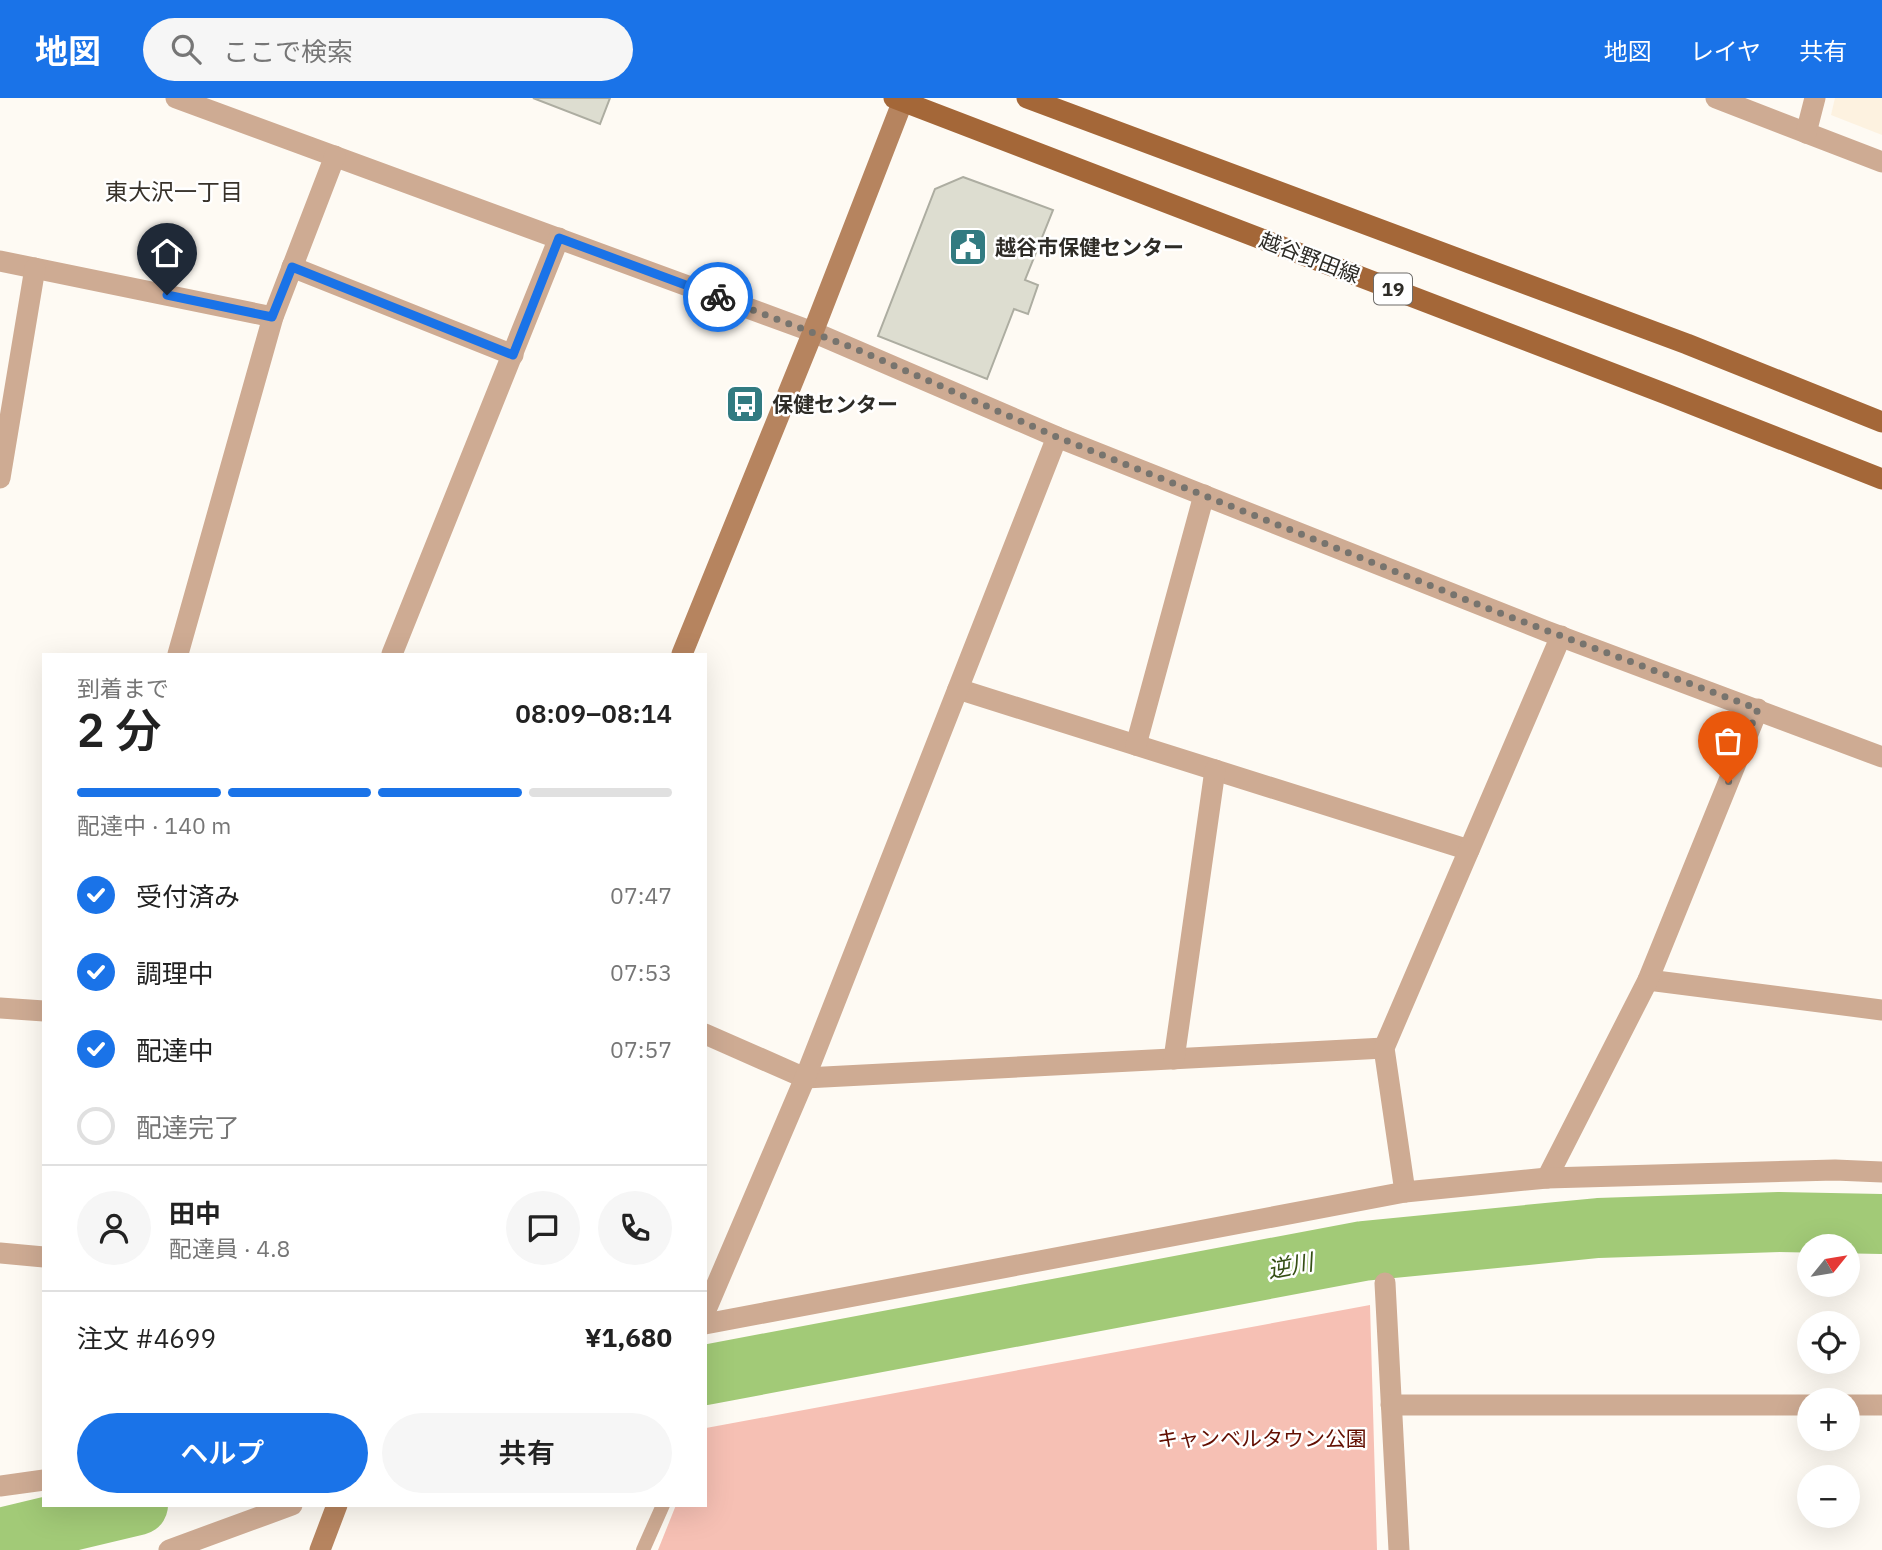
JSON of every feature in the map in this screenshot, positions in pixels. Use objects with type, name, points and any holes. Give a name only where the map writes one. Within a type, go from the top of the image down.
[{"type":"main road","name":"19","points":[[1027,98],[1687,344],[1882,422]]},
{"type":"main road","name":"越谷野田線","points":[[900,99],[1882,479]]},
{"type":"street","points":[[176,98],[813,332],[1057,437],[1561,636],[1882,757]]},
{"type":"street","points":[[1716,98],[1882,162]]},
{"type":"street","points":[[1806,133],[1815,98]]},
{"type":"street","points":[[682,653],[813,332],[900,99]]},
{"type":"street","points":[[178,653],[272,317],[335,156]]},
{"type":"street","points":[[391,653],[559,238]]},
{"type":"street","points":[[0,261],[272,317]]},
{"type":"street","points":[[292,267],[513,355]]},
{"type":"street","points":[[0,478],[35,268]]},
{"type":"street","points":[[707,1307],[805,1078],[1057,437]]},
{"type":"street","points":[[1136,745],[1204,495]]},
{"type":"street","points":[[1405,1192],[1384,1048],[1561,636]]},
{"type":"street","points":[[958,690],[1469,850]]},
{"type":"street","points":[[1547,1178],[1648,980],[1758,709]]},
{"type":"street","points":[[1174,1059],[1215,770]]},
{"type":"street","points":[[1648,980],[1882,1010]]},
{"type":"street","points":[[0,1008],[42,1011]]},
{"type":"street","points":[[707,1035],[805,1078],[1384,1048]]},
{"type":"street","points":[[707,1324],[1405,1192],[1547,1178],[1835,1170],[1882,1172]]},
{"type":"street","points":[[0,1253],[42,1257]]},
{"type":"street","points":[[1385,1283],[1399,1550]]},
{"type":"street","points":[[1391,1405],[1797,1405]]},
{"type":"street","points":[[1860,1405],[1882,1405]]},
{"type":"street","points":[[0,1486],[42,1480]]},
{"type":"street","points":[[169,1550],[287,1507]]},
{"type":"street","points":[[320,1550],[336,1507]]},
{"type":"lane","points":[[643,1550],[662,1507]]},
{"type":"shaded area","points":[[1835,98],[1882,98],[1882,135],[1831,115]]},
{"type":"green space","name":"キャンベルタウン公園","points":[[1370,1305],[1377,1550],[658,1550],[675,1507],[707,1507],[707,1428]]},
{"type":"building","points":[[533,98],[610,98],[600,124]]},
{"type":"building","points":[[963,177],[1053,210],[1025,280],[1038,285],[1028,314],[1014,309],[987,379],[878,336],[935,189]]},
{"type":"waterway","name":"逆川","points":[[707,1375],[1363,1251],[1598,1228],[1779,1222],[1882,1224]]},
{"type":"waterway","name":"逆川","points":[[0,1538],[130,1507]]},
{"type":"way so far","points":[[718,297],[856,349],[1057,437],[1497,612],[1758,709],[1728,783]]},
{"type":"place","name":"越谷市保健センター","points":[[968,247]]},
{"type":"place","name":"保健センター","points":[[745,404]]},
{"type":"district","name":"東大沢一丁目","points":[[174,191]]},
{"type":"route","points":[[167,295],[272,317],[292,267],[513,355],[559,238],[718,297]]}]
